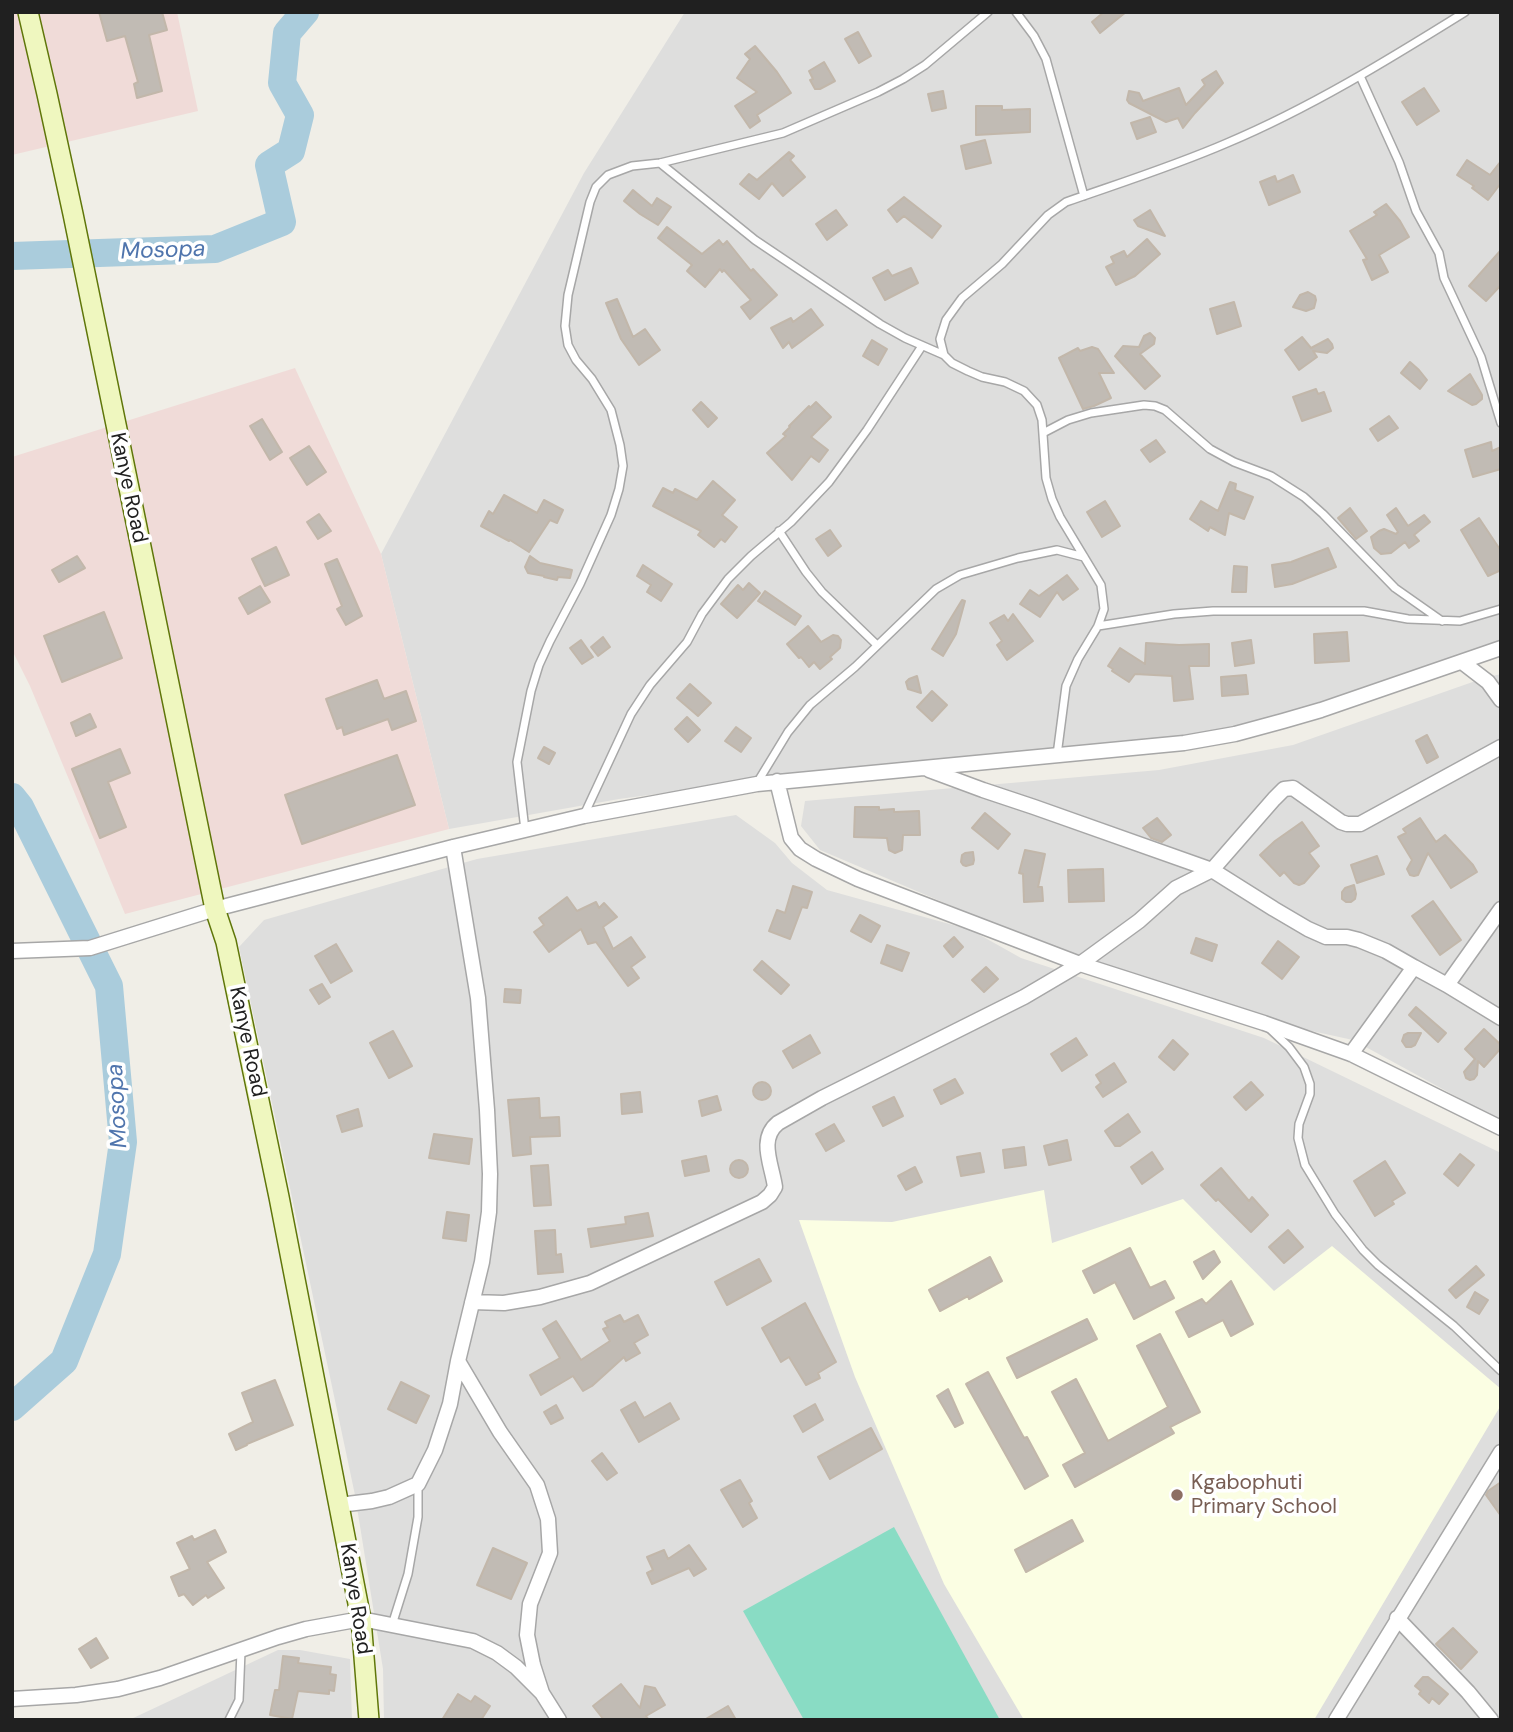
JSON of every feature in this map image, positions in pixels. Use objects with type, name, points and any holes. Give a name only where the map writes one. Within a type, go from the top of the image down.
[{"type":"main road","name":"Kanye Road","points":[[28,12],[73,214],[215,909],[229,955],[279,1197],[361,1619],[369,1720]]},
{"type":"street","points":[[12,951],[90,948],[215,909],[453,847],[584,816],[757,784],[1184,743],[1235,734],[1321,710],[1501,648]]},
{"type":"street","points":[[1462,662],[1488,682],[1501,700]]},
{"type":"street","points":[[472,1302],[504,1303],[540,1297],[590,1283],[762,1202],[775,1187],[766,1144],[772,1128],[778,1123],[822,1098],[1024,997],[1080,964],[1139,921],[1176,888],[1212,870],[1284,789],[1293,788],[1341,822],[1360,824],[1501,747]]},
{"type":"street","points":[[923,768],[1212,870],[1308,929],[1326,937],[1359,940],[1386,951],[1501,1018]]},
{"type":"street","points":[[777,781],[791,838],[800,849],[858,879],[1080,964],[1351,1054],[1501,1128]]},
{"type":"street","points":[[339,1505],[389,1497],[418,1484],[435,1450],[450,1404],[482,1262],[489,1212],[487,1110],[478,998],[453,847]]},
{"type":"street","points":[[1447,985],[1501,909]]},
{"type":"street","points":[[1351,1054],[1414,967]]},
{"type":"street","points":[[458,1361],[500,1432],[537,1485],[548,1519],[550,1553],[530,1604],[527,1635],[542,1693]]},
{"type":"street","points":[[1336,1720],[1501,1452]]},
{"type":"street","points":[[1397,1618],[1491,1720]]},
{"type":"street","points":[[12,1699],[118,1689],[160,1678],[306,1629],[361,1619],[473,1641],[497,1653],[516,1667],[542,1693],[559,1720]]},
{"type":"lane","points":[[525,831],[517,762],[531,691],[545,653],[611,515],[623,466],[611,410],[592,379],[576,360],[568,345],[565,326],[568,295],[596,187],[608,175],[620,170],[660,163],[783,132],[878,92],[925,65],[988,12]]},
{"type":"lane","points":[[1016,12],[1034,36],[1046,59],[1084,196]]},
{"type":"lane","points":[[944,355],[940,339],[946,320],[962,298],[1002,264],[1048,215],[1066,202],[1228,143],[1289,114],[1360,76],[1465,12]]},
{"type":"lane","points":[[1360,76],[1399,162],[1416,211],[1439,253],[1444,278],[1480,357],[1501,423]]},
{"type":"lane","points":[[660,163],[755,240],[880,324],[944,355],[968,372],[1005,382],[1024,391],[1037,405],[1042,420],[1046,478],[1052,499],[1101,585],[1104,609],[1066,687],[1057,755]]},
{"type":"lane","points":[[584,816],[628,721],[650,685],[687,642],[702,614],[728,579],[791,522],[829,482],[922,346]]},
{"type":"lane","points":[[1043,433],[1068,420],[1091,413],[1144,405],[1165,410],[1210,449],[1234,462],[1271,476],[1304,497],[1395,588],[1442,621]]},
{"type":"lane","points":[[779,531],[822,592],[877,645]]},
{"type":"lane","points":[[757,784],[797,719],[936,589],[960,575],[1018,558],[1058,550],[1084,557]]},
{"type":"lane","points":[[1098,626],[1213,611],[1364,611],[1408,619],[1460,621],[1501,609]]},
{"type":"lane","points":[[1264,1023],[1289,1047],[1304,1067],[1310,1084],[1310,1094],[1299,1124],[1298,1138],[1305,1165],[1335,1213],[1378,1265],[1454,1326],[1501,1371]]},
{"type":"lane","points":[[392,1625],[408,1574],[418,1517],[418,1484]]},
{"type":"lane","points":[[229,1720],[239,1700],[242,1650]]},
{"type":"lane","points":[[1491,1720],[1501,1715]]},
{"type":"shaded area","points":[[12,12],[177,12],[198,111],[12,155]]},
{"type":"shaded area","points":[[685,12],[1501,12],[1501,644],[1293,718],[1156,741],[836,770],[619,799],[449,829],[381,554],[584,173]]},
{"type":"shaded area","points":[[295,368],[381,554],[449,829],[125,914],[30,686],[12,650],[12,457]]},
{"type":"shaded area","points":[[1501,674],[1501,1121],[1353,1040],[1275,1023],[1079,960],[820,850],[801,826],[805,801],[1159,770],[1293,745]]},
{"type":"shaded area","points":[[736,815],[775,843],[792,863],[827,890],[971,930],[1021,958],[1264,1038],[1501,1153],[1501,1720],[384,1720],[383,1669],[355,1495],[239,947],[264,920],[477,859]]},
{"type":"shaded area","name":"Kgabophuti Primary School","points":[[1044,1190],[1052,1243],[1183,1199],[1274,1291],[1332,1246],[1501,1389],[1501,1405],[1314,1720],[1024,1720],[944,1584],[855,1377],[799,1220],[892,1222]]},
{"type":"shaded area","points":[[278,1650],[300,1650],[350,1659],[352,1720],[129,1720]]},
{"type":"green space","points":[[894,1527],[1000,1720],[804,1720],[743,1611]]},
{"type":"building","points":[[99,12],[162,12],[167,30],[149,35],[162,91],[137,98],[134,84],[138,82],[125,36],[107,41]]},
{"type":"building","points":[[1104,12],[1126,12],[1100,33],[1092,22]]},
{"type":"building","points":[[858,32],[871,56],[859,63],[845,39]]},
{"type":"building","points":[[755,46],[791,93],[757,115],[760,121],[750,128],[735,106],[757,92],[737,78],[750,59],[745,54]]},
{"type":"building","points":[[824,62],[835,81],[815,89],[809,71]]},
{"type":"building","points":[[1216,71],[1223,83],[1183,128],[1178,118],[1166,122],[1127,100],[1129,91],[1139,93],[1143,101],[1179,88],[1186,105],[1205,85],[1202,80]]},
{"type":"building","points":[[1424,88],[1439,111],[1417,125],[1402,102]]},
{"type":"building","points":[[943,91],[946,108],[932,111],[928,94]]},
{"type":"building","points":[[976,106],[1002,106],[1002,110],[1030,109],[1030,132],[976,135]]},
{"type":"building","points":[[1150,117],[1156,132],[1137,139],[1131,123]]},
{"type":"building","points":[[985,140],[991,163],[966,169],[961,146]]},
{"type":"building","points":[[789,152],[794,156],[790,160],[805,177],[783,196],[772,183],[759,199],[740,184],[749,174],[757,180]]},
{"type":"building","points":[[1467,160],[1490,175],[1501,161],[1501,183],[1488,200],[1472,188],[1474,186],[1457,175]]},
{"type":"building","points":[[1293,175],[1300,192],[1269,205],[1260,182],[1275,176],[1277,182]]},
{"type":"building","points":[[633,190],[652,206],[657,198],[671,207],[658,225],[624,201]]},
{"type":"building","points":[[904,197],[941,226],[932,238],[904,216],[897,222],[888,210]]},
{"type":"building","points":[[1386,204],[1409,237],[1379,255],[1388,272],[1372,280],[1363,260],[1367,259],[1350,231],[1377,215],[1374,212]]},
{"type":"building","points":[[836,210],[847,225],[827,240],[816,224]]},
{"type":"building","points":[[1150,210],[1165,236],[1138,226],[1134,220]]},
{"type":"building","points":[[667,227],[702,254],[719,240],[723,245],[727,241],[751,271],[753,269],[777,295],[750,319],[741,307],[751,300],[724,270],[722,272],[720,269],[705,287],[687,271],[692,265],[658,238]]},
{"type":"building","points":[[1147,239],[1160,254],[1135,276],[1116,285],[1106,267],[1114,263],[1111,257],[1124,251],[1127,257]]},
{"type":"building","points":[[1501,250],[1501,285],[1486,301],[1469,286]]},
{"type":"building","points":[[911,268],[918,283],[885,300],[873,278],[888,270],[892,276]]},
{"type":"building","points":[[1308,292],[1315,296],[1314,308],[1306,311],[1293,307],[1300,295]]},
{"type":"building","points":[[617,299],[633,337],[645,329],[660,350],[639,365],[621,339],[606,303]]},
{"type":"building","points":[[1234,302],[1241,326],[1217,334],[1210,309]]},
{"type":"building","points":[[811,309],[823,325],[792,348],[789,342],[783,348],[771,328],[791,318],[793,322]]},
{"type":"building","points":[[1150,333],[1155,338],[1154,344],[1140,354],[1160,376],[1145,389],[1115,356],[1123,346],[1139,347],[1144,336]]},
{"type":"building","points":[[1302,337],[1311,348],[1328,339],[1333,348],[1327,353],[1313,351],[1317,357],[1299,370],[1285,350]]},
{"type":"building","points":[[872,340],[887,349],[878,365],[863,356]]},
{"type":"building","points":[[1092,347],[1098,349],[1114,373],[1099,373],[1111,398],[1083,409],[1059,358],[1078,348],[1080,351]]},
{"type":"building","points":[[1410,362],[1427,380],[1420,389],[1401,373]]},
{"type":"building","points":[[1470,374],[1482,395],[1482,399],[1472,405],[1448,391]]},
{"type":"building","points":[[1316,389],[1318,394],[1324,392],[1331,411],[1302,421],[1293,397]]},
{"type":"building","points":[[701,402],[717,418],[708,427],[693,410]]},
{"type":"building","points":[[816,402],[831,417],[811,437],[828,450],[819,462],[811,456],[792,480],[767,453],[786,436],[783,434],[789,426]]},
{"type":"building","points":[[1389,416],[1398,428],[1378,441],[1370,429]]},
{"type":"building","points":[[262,419],[282,452],[270,460],[250,426]]},
{"type":"building","points":[[1156,440],[1165,452],[1150,462],[1141,450]]},
{"type":"building","points":[[1491,442],[1492,451],[1501,447],[1501,469],[1473,477],[1465,450]]},
{"type":"building","points":[[309,446],[326,472],[307,485],[290,458]]},
{"type":"building","points":[[713,481],[735,500],[722,515],[737,527],[725,542],[721,539],[714,547],[698,535],[701,531],[653,506],[663,488],[673,493],[675,489],[697,500]]},
{"type":"building","points":[[1230,482],[1236,484],[1235,490],[1253,497],[1244,519],[1229,513],[1225,535],[1210,527],[1208,531],[1190,519],[1201,501],[1218,511]]},
{"type":"building","points":[[504,495],[537,513],[544,500],[563,510],[557,523],[550,520],[529,552],[481,526],[489,511],[493,514]]},
{"type":"building","points":[[1105,501],[1120,526],[1102,537],[1087,512]]},
{"type":"building","points":[[1350,508],[1367,531],[1356,539],[1338,518]]},
{"type":"building","points":[[1396,508],[1408,526],[1424,515],[1430,522],[1414,535],[1419,541],[1409,548],[1405,542],[1391,553],[1381,554],[1374,548],[1371,537],[1384,529],[1396,534],[1398,532],[1387,515]]},
{"type":"building","points":[[319,514],[331,531],[318,539],[307,522]]},
{"type":"building","points":[[1479,518],[1501,551],[1501,570],[1488,576],[1461,530]]},
{"type":"building","points":[[830,530],[841,546],[828,556],[816,539]]},
{"type":"building","points":[[276,547],[289,575],[265,586],[252,559]]},
{"type":"building","points":[[1328,548],[1336,567],[1292,584],[1275,587],[1272,565],[1291,562]]},
{"type":"building","points":[[77,556],[85,568],[59,582],[52,570]]},
{"type":"building","points":[[530,556],[540,563],[572,570],[570,578],[558,577],[557,580],[528,573],[525,567]]},
{"type":"building","points":[[337,559],[362,616],[346,625],[337,609],[342,606],[325,564]]},
{"type":"building","points":[[643,565],[672,584],[661,601],[647,592],[651,585],[637,576]]},
{"type":"building","points":[[1234,566],[1247,567],[1246,592],[1232,592]]},
{"type":"building","points":[[1067,575],[1078,589],[1063,600],[1057,592],[1040,617],[1020,604],[1030,590],[1039,596]]},
{"type":"building","points":[[749,583],[760,593],[737,618],[721,604],[738,585],[743,590]]},
{"type":"building","points":[[260,586],[270,602],[248,614],[239,598]]},
{"type":"building","points":[[765,591],[801,616],[795,625],[758,601]]},
{"type":"building","points":[[962,600],[965,601],[956,634],[943,656],[932,649]]},
{"type":"building","points":[[104,612],[122,658],[62,682],[44,636]]},
{"type":"building","points":[[1013,614],[1033,641],[1007,660],[997,645],[1002,641],[990,623],[1004,615],[1008,621]]},
{"type":"building","points":[[808,626],[821,642],[833,635],[841,640],[840,648],[820,669],[814,662],[809,667],[787,644]]},
{"type":"building","points":[[1347,632],[1349,661],[1315,663],[1314,634]]},
{"type":"building","points":[[603,637],[610,647],[598,656],[591,647]]},
{"type":"building","points":[[581,640],[593,657],[582,664],[570,648]]},
{"type":"building","points":[[1251,640],[1254,663],[1235,666],[1232,643]]},
{"type":"building","points":[[1146,643],[1209,644],[1209,666],[1189,666],[1193,699],[1174,701],[1172,676],[1135,674],[1129,682],[1108,666],[1120,648],[1145,664]]},
{"type":"building","points":[[1246,675],[1248,694],[1222,696],[1221,677]]},
{"type":"building","points":[[917,676],[921,693],[908,689],[906,682]]},
{"type":"building","points":[[377,680],[384,699],[406,691],[416,721],[392,730],[388,719],[344,735],[342,727],[337,729],[326,699]]},
{"type":"building","points":[[690,684],[711,703],[698,716],[677,698]]},
{"type":"building","points":[[932,691],[947,705],[932,721],[917,707]]},
{"type":"building","points":[[90,714],[96,727],[76,736],[71,723]]},
{"type":"building","points":[[687,717],[700,730],[688,742],[675,729]]},
{"type":"building","points":[[736,727],[751,738],[741,752],[725,741]]},
{"type":"building","points":[[1427,735],[1438,757],[1427,763],[1416,741]]},
{"type":"building","points":[[544,747],[555,753],[549,764],[538,758]]},
{"type":"building","points":[[120,749],[130,773],[108,782],[126,827],[100,838],[72,769]]},
{"type":"building","points":[[397,755],[415,805],[302,844],[285,795]]},
{"type":"building","points":[[855,807],[879,807],[879,810],[894,809],[894,812],[919,811],[920,835],[903,835],[902,850],[895,853],[889,850],[887,838],[854,837]]},
{"type":"building","points":[[985,813],[1010,834],[998,849],[972,828]]},
{"type":"building","points":[[1157,818],[1171,835],[1162,842],[1151,838],[1143,828]]},
{"type":"building","points":[[1420,818],[1436,842],[1445,835],[1477,872],[1451,888],[1428,853],[1418,875],[1410,875],[1407,869],[1412,860],[1398,837],[1406,833],[1403,829]]},
{"type":"building","points":[[1302,822],[1319,846],[1309,853],[1319,866],[1299,885],[1284,872],[1280,876],[1260,855]]},
{"type":"building","points":[[1025,850],[1045,854],[1038,887],[1042,887],[1043,901],[1024,902],[1023,874],[1019,873]]},
{"type":"building","points":[[973,852],[973,864],[963,865],[962,855]]},
{"type":"building","points":[[1377,856],[1384,874],[1357,883],[1351,865]]},
{"type":"building","points":[[1103,869],[1104,901],[1069,902],[1068,870]]},
{"type":"building","points":[[1354,885],[1355,899],[1346,902],[1342,899],[1342,892]]},
{"type":"building","points":[[793,886],[812,892],[807,908],[802,907],[790,939],[769,931],[777,910],[785,913]]},
{"type":"building","points":[[567,897],[577,911],[596,902],[599,908],[604,903],[617,917],[603,927],[613,949],[631,937],[645,957],[631,967],[639,978],[628,986],[596,942],[588,944],[581,929],[549,952],[534,932],[544,925],[539,918]]},
{"type":"building","points":[[1433,901],[1461,940],[1440,955],[1412,916]]},
{"type":"building","points":[[860,915],[880,926],[871,942],[851,931]]},
{"type":"building","points":[[954,937],[963,947],[953,957],[944,946]]},
{"type":"building","points":[[1196,938],[1217,945],[1212,961],[1191,953]]},
{"type":"building","points":[[1278,941],[1299,957],[1282,979],[1262,963]]},
{"type":"building","points":[[336,944],[352,971],[331,983],[315,956]]},
{"type":"building","points":[[887,945],[909,953],[902,971],[881,963]]},
{"type":"building","points":[[762,961],[789,985],[781,994],[754,970]]},
{"type":"building","points":[[986,967],[998,979],[984,992],[972,980]]},
{"type":"building","points":[[322,984],[330,997],[319,1004],[310,990]]},
{"type":"building","points":[[505,989],[521,990],[520,1003],[504,1002]]},
{"type":"building","points":[[1416,1007],[1446,1033],[1438,1042],[1409,1015]]},
{"type":"building","points":[[1484,1029],[1501,1048],[1484,1067],[1478,1061],[1477,1075],[1470,1080],[1464,1072],[1475,1059],[1465,1049]]},
{"type":"building","points":[[393,1031],[412,1066],[389,1078],[370,1043]]},
{"type":"building","points":[[1408,1033],[1421,1033],[1411,1047],[1406,1047],[1402,1041]]},
{"type":"building","points":[[810,1035],[820,1053],[793,1068],[783,1051]]},
{"type":"building","points":[[1076,1038],[1087,1055],[1062,1071],[1051,1054]]},
{"type":"building","points":[[1173,1040],[1188,1054],[1174,1070],[1159,1057]]},
{"type":"building","points":[[1114,1063],[1126,1082],[1103,1097],[1096,1087],[1101,1083],[1096,1075]]},
{"type":"building","points":[[955,1079],[963,1093],[941,1104],[934,1090]]},
{"type":"building","points":[[762,1082],[768,1085],[771,1091],[768,1097],[762,1100],[756,1097],[753,1091],[756,1085]]},
{"type":"building","points":[[1251,1082],[1263,1095],[1246,1110],[1234,1097]]},
{"type":"building","points":[[640,1092],[642,1112],[622,1114],[621,1094]]},
{"type":"building","points":[[717,1096],[721,1110],[702,1116],[699,1101]]},
{"type":"building","points":[[894,1097],[903,1116],[883,1126],[873,1107]]},
{"type":"building","points":[[539,1098],[540,1118],[559,1117],[560,1136],[530,1137],[531,1154],[513,1156],[508,1100]]},
{"type":"building","points":[[358,1109],[362,1126],[342,1132],[337,1116]]},
{"type":"building","points":[[1128,1114],[1140,1132],[1120,1146],[1115,1146],[1105,1131]]},
{"type":"building","points":[[834,1124],[844,1141],[826,1151],[816,1134]]},
{"type":"building","points":[[434,1134],[472,1139],[469,1164],[429,1158]]},
{"type":"building","points":[[1067,1140],[1071,1160],[1049,1165],[1044,1146]]},
{"type":"building","points":[[1024,1147],[1026,1165],[1005,1168],[1003,1150]]},
{"type":"building","points":[[1152,1152],[1163,1169],[1142,1184],[1131,1167]]},
{"type":"building","points":[[980,1153],[984,1172],[961,1176],[957,1157]]},
{"type":"building","points":[[1460,1154],[1474,1165],[1458,1186],[1444,1174]]},
{"type":"building","points":[[706,1156],[709,1171],[685,1176],[682,1161]]},
{"type":"building","points":[[735,1160],[743,1160],[748,1169],[746,1176],[735,1178],[730,1173],[730,1165]]},
{"type":"building","points":[[1385,1161],[1405,1193],[1375,1216],[1354,1181]]},
{"type":"building","points":[[548,1165],[551,1205],[534,1206],[531,1166]]},
{"type":"building","points":[[915,1167],[922,1182],[906,1190],[898,1176]]},
{"type":"building","points":[[1221,1168],[1249,1201],[1252,1197],[1268,1215],[1251,1232],[1201,1185]]},
{"type":"building","points":[[447,1212],[469,1215],[466,1241],[443,1238]]},
{"type":"building","points":[[648,1213],[653,1236],[591,1247],[588,1229],[626,1224],[625,1217]]},
{"type":"building","points":[[555,1230],[556,1255],[561,1254],[563,1272],[538,1274],[535,1231]]},
{"type":"building","points":[[1288,1230],[1303,1247],[1284,1263],[1269,1247]]},
{"type":"building","points":[[1130,1248],[1150,1288],[1165,1281],[1174,1298],[1134,1319],[1115,1282],[1094,1293],[1083,1271]]},
{"type":"building","points":[[1214,1251],[1220,1262],[1203,1279],[1194,1262]]},
{"type":"building","points":[[990,1257],[1002,1281],[940,1311],[929,1290]]},
{"type":"building","points":[[759,1259],[771,1281],[727,1305],[715,1282]]},
{"type":"building","points":[[1476,1266],[1484,1275],[1456,1298],[1449,1290]]},
{"type":"building","points":[[1231,1281],[1253,1324],[1231,1336],[1223,1320],[1189,1337],[1176,1312],[1202,1299],[1206,1304]]},
{"type":"building","points":[[1475,1292],[1488,1300],[1479,1314],[1467,1307]]},
{"type":"building","points":[[805,1303],[836,1362],[818,1373],[820,1378],[806,1385],[789,1357],[781,1362],[762,1328]]},
{"type":"building","points":[[620,1315],[624,1322],[638,1315],[648,1335],[634,1343],[640,1353],[626,1361],[624,1357],[583,1391],[573,1376],[541,1395],[530,1375],[560,1358],[543,1329],[556,1321],[581,1360],[610,1341],[603,1329],[608,1327],[605,1322]]},
{"type":"building","points":[[1087,1319],[1097,1339],[1017,1378],[1007,1358]]},
{"type":"building","points":[[1160,1334],[1200,1412],[1170,1427],[1174,1433],[1075,1487],[1063,1465],[1085,1453],[1052,1392],[1076,1379],[1108,1441],[1168,1407],[1137,1346]]},
{"type":"building","points":[[988,1372],[1048,1476],[1025,1489],[966,1384]]},
{"type":"building","points":[[275,1380],[293,1425],[236,1450],[229,1434],[253,1422],[242,1393]]},
{"type":"building","points":[[401,1382],[429,1396],[416,1423],[388,1409]]},
{"type":"building","points":[[948,1389],[963,1423],[955,1427],[937,1396]]},
{"type":"building","points":[[635,1402],[644,1418],[670,1403],[679,1419],[639,1442],[621,1410]]},
{"type":"building","points":[[815,1404],[823,1420],[803,1432],[794,1416]]},
{"type":"building","points":[[556,1405],[563,1418],[551,1424],[544,1412]]},
{"type":"building","points":[[871,1428],[882,1449],[830,1479],[818,1457]]},
{"type":"building","points":[[602,1453],[617,1473],[607,1480],[592,1461]]},
{"type":"building","points":[[740,1480],[752,1501],[749,1503],[757,1518],[743,1527],[721,1490]]},
{"type":"building","points":[[1501,1482],[1501,1516],[1486,1495]]},
{"type":"building","points":[[1072,1520],[1083,1541],[1026,1572],[1015,1550]]},
{"type":"building","points":[[215,1530],[226,1552],[207,1562],[224,1588],[208,1598],[206,1595],[193,1605],[184,1594],[179,1596],[171,1577],[190,1569],[177,1543],[192,1536],[194,1540]]},
{"type":"building","points":[[689,1545],[706,1569],[694,1576],[689,1568],[652,1584],[647,1573],[653,1570],[647,1557],[664,1550],[668,1559]]},
{"type":"building","points":[[493,1548],[527,1563],[511,1599],[477,1585]]},
{"type":"building","points":[[1453,1628],[1477,1652],[1461,1669],[1436,1644]]},
{"type":"building","points":[[96,1638],[108,1658],[91,1668],[79,1649]]},
{"type":"building","points":[[283,1656],[299,1658],[298,1663],[331,1667],[330,1674],[336,1675],[334,1691],[329,1690],[329,1694],[298,1691],[292,1719],[270,1715],[275,1690],[279,1690]]},
{"type":"building","points":[[1423,1677],[1428,1677],[1448,1694],[1439,1704],[1432,1698],[1429,1703],[1419,1694],[1421,1691],[1415,1686]]},
{"type":"building","points":[[621,1684],[640,1708],[645,1686],[655,1688],[665,1705],[646,1716],[649,1720],[604,1720],[593,1706]]},
{"type":"building","points":[[458,1694],[471,1702],[475,1696],[490,1706],[481,1720],[442,1720]]},
{"type":"building","points":[[728,1706],[736,1720],[704,1720]]},
{"type":"waterway","name":"Mosopa","points":[[12,256],[215,249],[282,222],[269,165],[291,151],[300,115],[282,83],[287,33],[305,12]]},
{"type":"waterway","name":"Mosopa","points":[[12,797],[20,807],[109,986],[123,1142],[107,1254],[64,1361],[12,1407]]},
{"type":"place","name":"Kgabophuti Primary School","points":[[1177,1495]]}]
